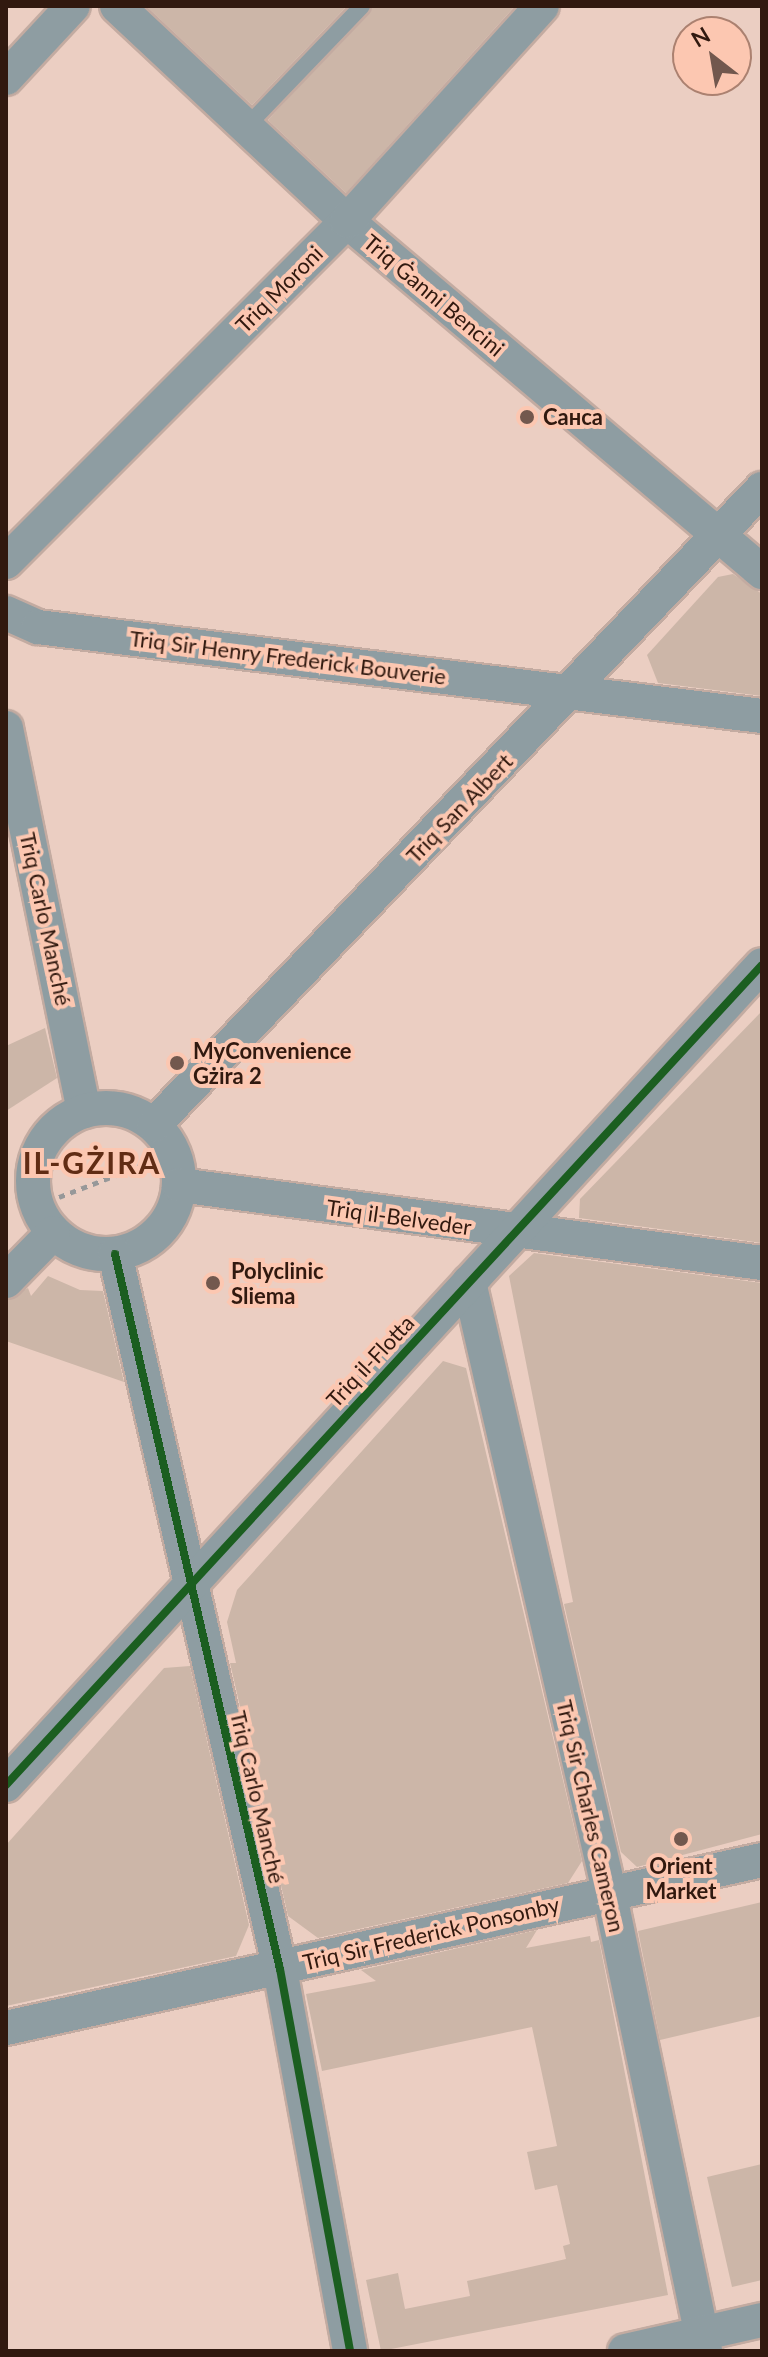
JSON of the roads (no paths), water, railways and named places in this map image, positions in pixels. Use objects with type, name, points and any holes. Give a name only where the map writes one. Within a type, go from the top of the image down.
[{"type":"street","points":[[6,78],[73,6]]},
{"type":"street","name":"Triq Ġanni Bencini","points":[[117,6],[347,221],[762,572]]},
{"type":"street","name":"Triq Moroni","points":[[6,562],[347,221],[542,6]]},
{"type":"street","name":"Triq San Albert","points":[[154,1125],[762,489]]},
{"type":"street","name":"Triq Sir Henry Frederick Bouverie","points":[[6,613],[38,627],[762,716]]},
{"type":"street","name":"Triq Carlo Manché","points":[[6,728],[84,1111]]},
{"type":"street","name":"Triq il-Flotta","points":[[6,1785],[189,1580],[762,965]]},
{"type":"street","points":[[6,1281],[32,1200],[46,1137],[84,1111],[109,1107],[154,1125],[176,1168],[159,1230],[115,1254],[82,1249],[32,1200]]},
{"type":"street","name":"Triq il-Belveder","points":[[176,1168],[514,1234],[762,1263]]},
{"type":"street","name":"Triq Carlo Manché","points":[[115,1254],[280,1969],[350,2351]]},
{"type":"street","name":"Triq Sir Charles Cameron","points":[[469,1282],[609,1891],[703,2342]]},
{"type":"street","name":"Triq Sir Frederick Ponsonby","points":[[6,2028],[280,1969],[609,1891],[762,1860]]},
{"type":"street","points":[[625,2351],[703,2342],[762,2320]]},
{"type":"lane","points":[[247,126],[362,6]]},
{"type":"place","name":"Санса","points":[[527,417]]},
{"type":"place","name":"MyConvenience Gżira 2","points":[[177,1063]]},
{"type":"place","name":"Polyclinic Sliema","points":[[213,1283]]},
{"type":"place","name":"Orient Market","points":[[681,1839]]},
{"type":"district","name":"IL-GŻIRA","points":[[92,1162]]}]
